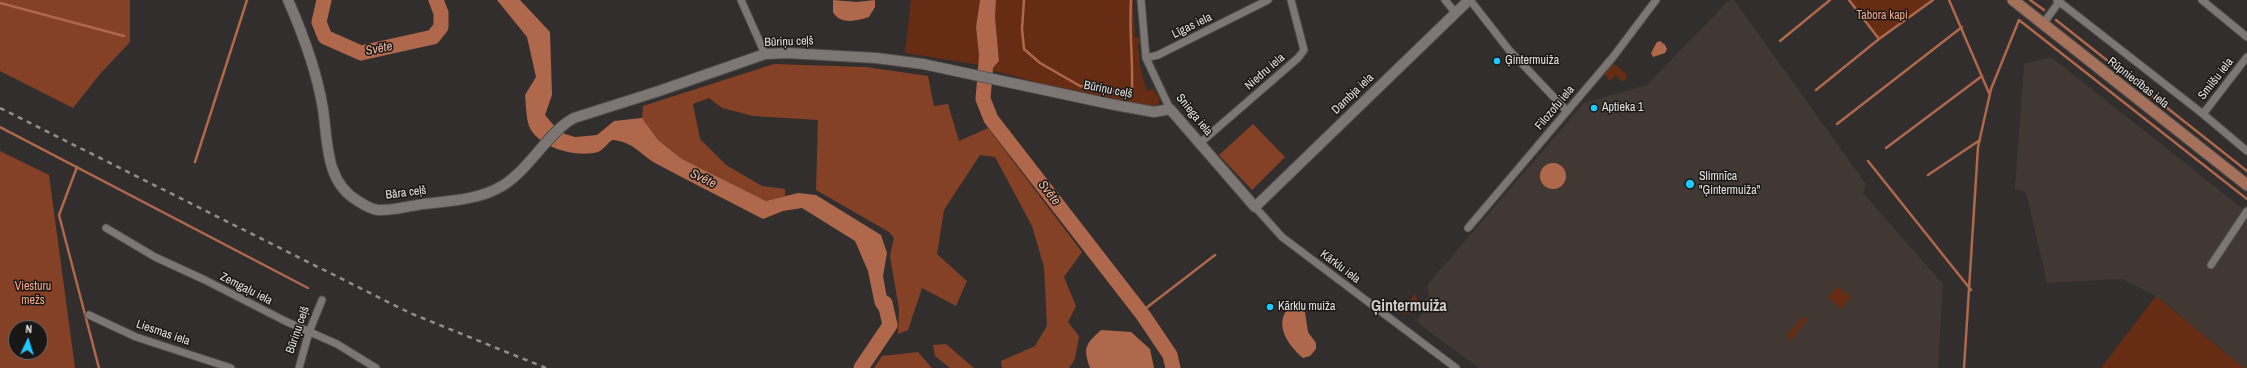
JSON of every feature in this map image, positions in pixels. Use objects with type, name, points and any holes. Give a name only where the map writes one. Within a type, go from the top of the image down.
[{"type":"main road","name":"Rūpniecības iela","points":[[2013,0],[2247,186]]},
{"type":"street","name":"Bāra ceļš","points":[[288,0],[303,37],[319,90],[323,110],[328,155],[341,186],[352,198],[378,210],[464,199],[483,194],[501,186],[520,172],[564,124]]},
{"type":"street","points":[[741,0],[765,54]]},
{"type":"street","name":"Sniega iela","points":[[1141,0],[1146,58],[1170,108],[1255,207]]},
{"type":"street","name":"Līgas iela","points":[[1146,58],[1158,55],[1268,0]]},
{"type":"street","name":"Niedru iela","points":[[1200,144],[1298,58],[1304,50],[1291,0]]},
{"type":"street","points":[[1445,0],[1455,12]]},
{"type":"street","points":[[1470,0],[1509,50],[1567,111]]},
{"type":"street","name":"Dambja iela","points":[[1255,207],[1455,12],[1470,0]]},
{"type":"street","name":"Filozofu iela","points":[[1468,228],[1613,57],[1656,0]]},
{"type":"street","points":[[2202,0],[2247,37]]},
{"type":"street","points":[[2043,24],[2058,1],[2203,114],[2247,151]]},
{"type":"street","name":"Būriņu ceļš","points":[[564,124],[574,118],[765,54],[786,53],[876,58],[923,64],[1154,112],[1163,112],[1170,108]]},
{"type":"street","name":"Smilšu iela","points":[[2203,114],[2247,58]]},
{"type":"street","name":"Kārklu iela","points":[[1255,207],[1282,237],[1456,368]]},
{"type":"street","points":[[2211,265],[2247,211]]},
{"type":"street","name":"Zemgaļu iela","points":[[106,228],[155,257],[309,332],[337,344],[376,368]]},
{"type":"street","name":"Būriņu ceļš","points":[[299,368],[309,332],[322,300]]},
{"type":"street","name":"Liesmas iela","points":[[89,315],[136,337],[231,368]]},
{"type":"shaded area","name":"Slimnīca \"Ģintermuiža\"","points":[[1734,0],[1866,184],[1863,193],[1943,284],[1938,368],[1479,368],[1419,324],[1417,320],[1427,307],[1423,303],[1429,296],[1427,285],[1584,103],[1647,85],[1727,2]]},
{"type":"shaded area","points":[[2051,57],[2247,212],[2247,368],[2244,368],[2156,296],[2122,279],[2047,283],[2026,192],[2015,189],[2024,64]]},
{"type":"green space","points":[[0,0],[130,0],[130,42],[100,74],[73,108],[0,71]]},
{"type":"green space","points":[[911,0],[980,0],[976,27],[980,65],[905,53]]},
{"type":"green space","points":[[996,0],[1133,0],[1135,38],[1140,38],[1140,43],[1138,44],[1140,67],[1147,91],[1153,89],[1159,98],[1159,104],[1151,107],[1126,103],[1126,101],[1043,84],[991,70],[999,61],[995,17]]},
{"type":"green space","name":"Tabora kapi","points":[[1849,0],[1933,0],[1879,39]]},
{"type":"green space","points":[[774,64],[866,67],[928,76],[934,106],[948,104],[959,141],[988,128],[1082,252],[1064,277],[1076,306],[1068,322],[1079,336],[1075,359],[1069,368],[1002,368],[1001,361],[1035,346],[1047,326],[1044,267],[1032,226],[995,157],[980,155],[944,210],[937,254],[967,281],[956,306],[922,288],[908,330],[898,334],[899,309],[890,256],[894,238],[889,232],[816,190],[818,120],[753,116],[722,108],[709,98],[693,104],[700,139],[726,165],[762,186],[785,189],[785,196],[766,201],[682,159],[658,140],[642,118],[643,106]]},
{"type":"green space","points":[[1610,65],[1616,65],[1627,75],[1626,80],[1622,81],[1616,75],[1610,81],[1605,74]]},
{"type":"green space","points":[[1253,124],[1285,157],[1252,190],[1219,155]]},
{"type":"green space","name":"Viesturu mežs","points":[[0,151],[49,175],[75,368],[0,368]]},
{"type":"green space","points":[[1837,286],[1851,297],[1841,309],[1828,298]]},
{"type":"green space","points":[[1415,294],[1418,302],[1415,310],[1407,314],[1399,312]]},
{"type":"green space","points":[[2156,296],[2244,368],[2101,368]]},
{"type":"green space","points":[[1803,317],[1808,319],[1791,340],[1788,338],[1788,334]]},
{"type":"green space","points":[[946,344],[974,368],[950,368],[935,356],[933,345]]},
{"type":"green space","points":[[918,352],[932,368],[874,368],[882,356]]},
{"type":"water","points":[[497,0],[520,0],[550,32],[552,95],[545,115],[557,129],[565,134],[575,137],[597,135],[614,121],[642,118],[658,140],[682,159],[766,201],[798,193],[816,195],[881,235],[887,253],[883,276],[891,320],[889,325],[875,305],[868,271],[855,241],[802,208],[783,211],[763,219],[655,163],[635,148],[625,143],[612,140],[598,152],[580,154],[559,150],[541,140],[534,134],[529,126],[527,115],[525,95],[536,77],[527,37]]},
{"type":"water","points":[[833,0],[857,2],[875,0],[875,7],[869,17],[849,21],[840,19],[836,16],[833,12]]},
{"type":"water","points":[[980,0],[996,0],[995,17],[999,61],[991,70],[983,68],[980,65],[976,27]]},
{"type":"water","points":[[1660,41],[1667,49],[1665,53],[1653,57],[1651,53],[1657,42]]},
{"type":"water","points":[[1553,163],[1562,167],[1566,176],[1562,185],[1553,189],[1544,185],[1540,176],[1544,167]]},
{"type":"water","points":[[1294,304],[1305,312],[1308,332],[1316,343],[1316,349],[1310,356],[1303,358],[1291,346],[1282,324],[1283,317],[1287,310]]},
{"type":"water","points":[[1101,330],[1131,332],[1150,349],[1154,368],[1090,368],[1086,351],[1087,347],[1092,339]]},
{"type":"waterway","points":[[195,162],[247,0]]},
{"type":"waterway","name":"Svēte","points":[[324,0],[319,22],[325,37],[361,53],[433,37],[441,27],[441,13],[436,0]]},
{"type":"waterway","points":[[1024,0],[1022,29],[1024,49],[1040,63],[1080,86],[1128,93],[1132,89],[1130,22],[1131,0]]},
{"type":"waterway","points":[[1780,41],[1830,0]]},
{"type":"waterway","points":[[1849,0],[1879,39],[1933,0]]},
{"type":"waterway","points":[[1949,0],[1989,93]]},
{"type":"waterway","points":[[2030,0],[2044,10]]},
{"type":"waterway","points":[[0,3],[124,36]]},
{"type":"waterway","points":[[1964,368],[1978,147],[1991,89],[2019,20],[2247,199]]},
{"type":"waterway","points":[[2056,20],[2247,171]]},
{"type":"waterway","points":[[1837,124],[1962,27]]},
{"type":"waterway","points":[[1816,90],[1879,39]]},
{"type":"waterway","name":"Svēte","points":[[987,50],[983,99],[991,119],[1143,315],[1170,355],[1173,368]]},
{"type":"waterway","points":[[1886,148],[1982,76]]},
{"type":"waterway","points":[[0,127],[308,288]]},
{"type":"waterway","points":[[1928,175],[1980,140]]},
{"type":"waterway","points":[[1868,161],[1971,290]]},
{"type":"waterway","points":[[77,167],[59,215],[99,368]]},
{"type":"waterway","points":[[1141,312],[1215,255]]},
{"type":"waterway","name":"Svēte","points":[[861,368],[890,325],[885,303]]},
{"type":"railway","points":[[0,108],[410,313],[546,368]]},
{"type":"place","name":"Ģintermuiža","points":[[1497,61]]},
{"type":"place","name":"Aptieka 1","points":[[1594,108]]},
{"type":"place","name":"Slimnīca \"Ģintermuiža\"","points":[[1690,184]]},
{"type":"place","name":"Kārklu muiža","points":[[1270,307]]},
{"type":"district","name":"Ģintermuiža","points":[[1409,307]]}]
